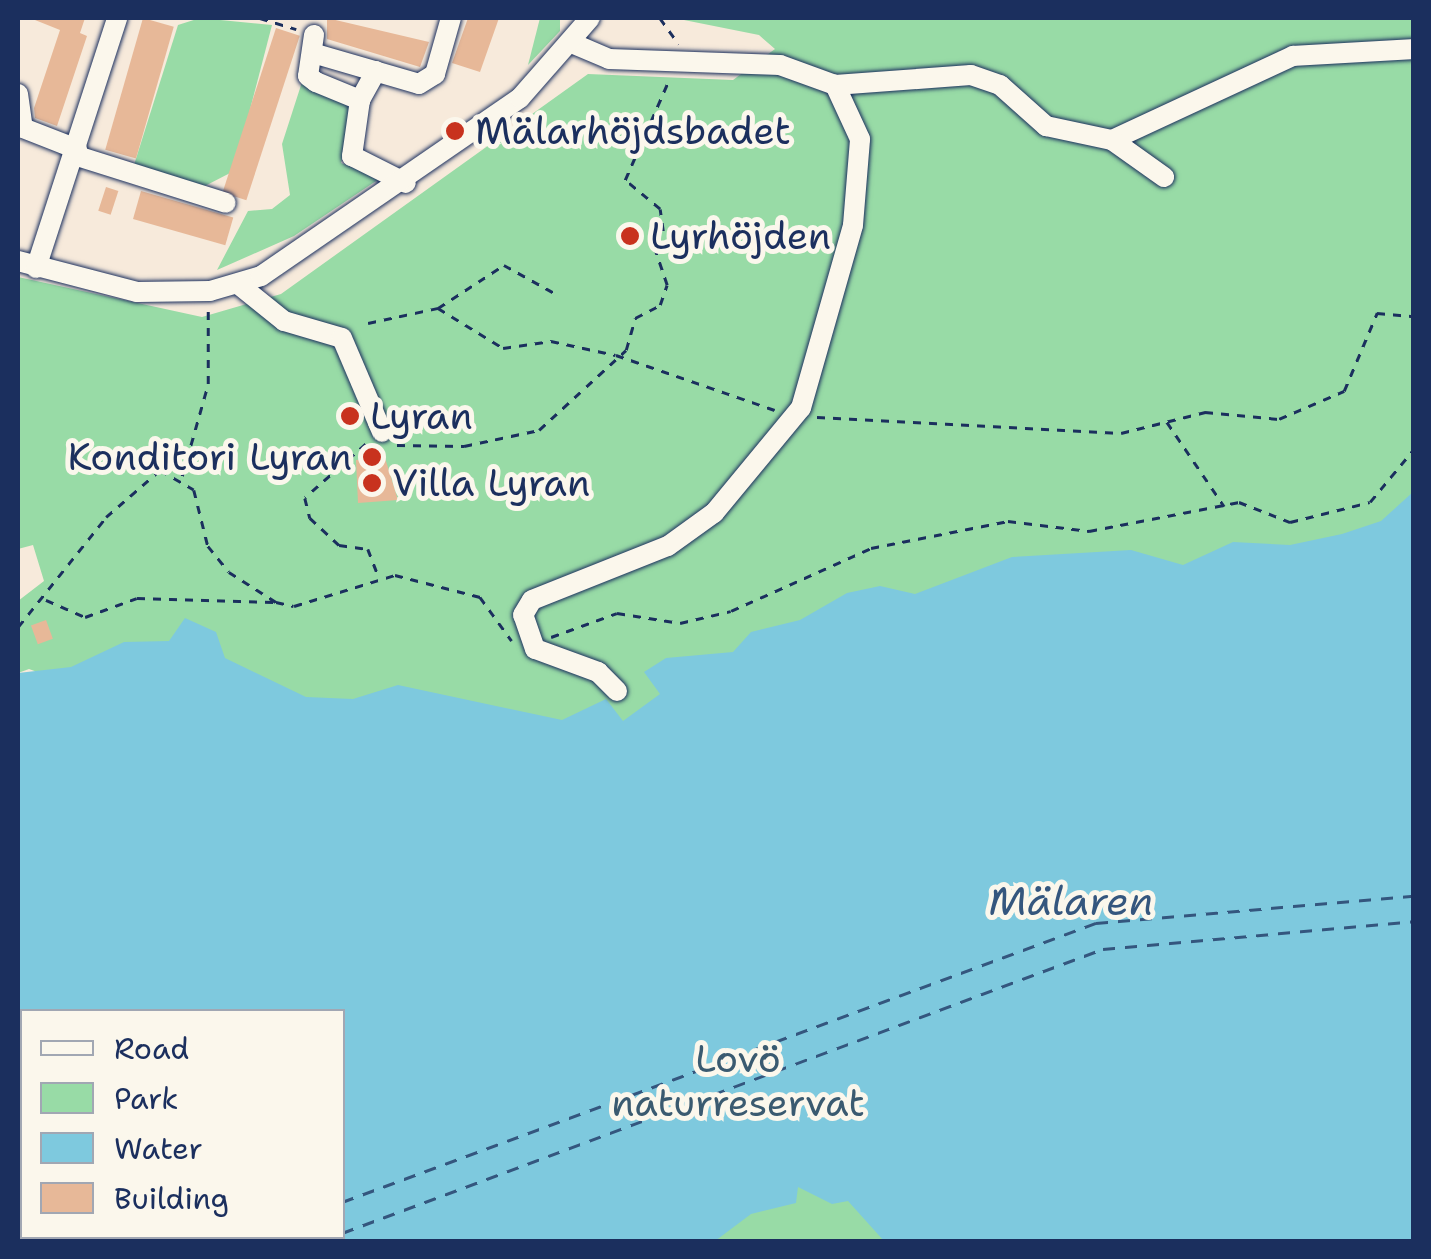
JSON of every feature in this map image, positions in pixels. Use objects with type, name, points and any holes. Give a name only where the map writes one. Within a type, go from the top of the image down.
[{"type":"street","points":[[118,18],[76,152],[27,264],[137,292],[210,291],[238,284],[311,249],[520,98],[574,44],[590,18]]},
{"type":"street","points":[[360,100],[308,76],[315,44],[376,70],[430,81],[451,18]]},
{"type":"street","points":[[574,44],[608,58],[780,65],[835,85],[971,75],[1000,85],[1046,126],[1112,140],[1164,178]]},
{"type":"street","points":[[1112,140],[1292,56],[1414,49]]},
{"type":"street","points":[[376,70],[360,100],[352,156],[406,183]]},
{"type":"street","points":[[617,691],[598,672],[527,649],[524,634],[532,600],[668,546],[748,481],[796,416],[821,360],[853,226],[860,139],[835,85]]},
{"type":"street","points":[[18,94],[23,128],[76,152],[226,203]]},
{"type":"street","points":[[238,284],[284,321],[342,338],[382,432]]},
{"type":"path","points":[[167,18],[192,18]]},
{"type":"path","points":[[260,18],[315,44]]},
{"type":"path","points":[[380,579],[368,549],[339,546],[310,518],[305,498],[382,432],[388,446],[464,446],[540,430],[637,336],[635,318],[660,305],[668,285],[651,253],[650,238],[663,232],[657,201],[625,180],[685,64],[660,18]]},
{"type":"path","points":[[368,323],[438,308],[504,265],[558,295]]},
{"type":"path","points":[[181,477],[208,384],[210,291]]},
{"type":"path","points":[[438,308],[503,348],[551,342],[617,356],[796,416],[1121,433],[1204,412],[1279,419],[1344,391],[1377,313],[1414,316]]},
{"type":"path","points":[[1167,422],[1225,508]]},
{"type":"path","points":[[45,598],[86,617],[138,598],[276,602],[294,606],[380,579],[480,597],[527,649],[617,613],[680,623],[731,611],[891,544],[1008,521],[1089,530],[1225,508],[1239,502],[1290,522],[1370,502],[1414,449]]},
{"type":"path","points":[[18,627],[132,490],[160,470],[181,477],[194,490],[208,546],[276,602]]},
{"type":"green space","points":[[200,18],[272,25],[234,171],[199,189],[134,165],[178,25]]},
{"type":"green space","points":[[540,18],[560,18],[560,31],[528,65]]},
{"type":"green space","name":"Lovö naturreservat","points":[[674,18],[1413,18],[1413,1241],[158,1241],[345,1239],[345,1233],[715,920],[29,669],[18,673],[18,601],[44,581],[33,545],[18,549],[18,277],[202,317],[281,294],[588,74],[733,80],[775,49],[759,35]]},
{"type":"green space","points":[[302,82],[360,100],[341,163],[382,177],[294,236],[217,270],[248,211],[272,209],[290,195],[282,144]]},
{"type":"water","name":"Mälaren","points":[[1413,492],[1413,1241],[884,1241],[848,1201],[832,1204],[798,1187],[796,1203],[751,1214],[715,1241],[18,1241],[18,673],[71,667],[124,642],[169,641],[185,618],[216,632],[225,658],[306,697],[353,699],[398,685],[562,720],[606,699],[623,721],[660,694],[644,672],[666,658],[733,652],[751,632],[800,620],[847,593],[880,586],[915,594],[1012,557],[1131,550],[1183,565],[1233,542],[1290,545],[1381,521]]},
{"type":"building","points":[[30,18],[85,18],[80,33],[87,36],[57,126],[35,118],[34,108],[60,30]]},
{"type":"building","points":[[143,18],[174,27],[136,159],[105,150]]},
{"type":"building","points":[[327,18],[429,42],[420,67],[327,39]]},
{"type":"building","points":[[468,18],[499,18],[480,72],[452,63]]},
{"type":"building","points":[[276,28],[300,36],[246,200],[223,193]]},
{"type":"building","points":[[106,187],[118,191],[111,215],[98,211]]},
{"type":"building","points":[[141,191],[233,217],[225,245],[133,219]]},
{"type":"building","name":"Villa Lyran","points":[[385,458],[398,500],[358,503],[356,460]]},
{"type":"building","points":[[46,620],[53,639],[38,644],[31,625]]},
{"type":"ferry route","points":[[345,1201],[1096,923],[1414,896]]},
{"type":"ferry route","points":[[345,1232],[1103,949],[1414,921]]},
{"type":"ferry route","points":[[235,1242],[242,1239]]},
{"type":"ferry route","points":[[320,1242],[326,1239]]},
{"type":"place","name":"Mälarhöjdsbadet","points":[[455,131]]},
{"type":"place","name":"Lyrhöjden","points":[[630,236]]},
{"type":"place","name":"Lyran","points":[[350,416]]},
{"type":"place","name":"Konditori Lyran","points":[[372,457]]},
{"type":"place","name":"Villa Lyran","points":[[372,483]]}]
